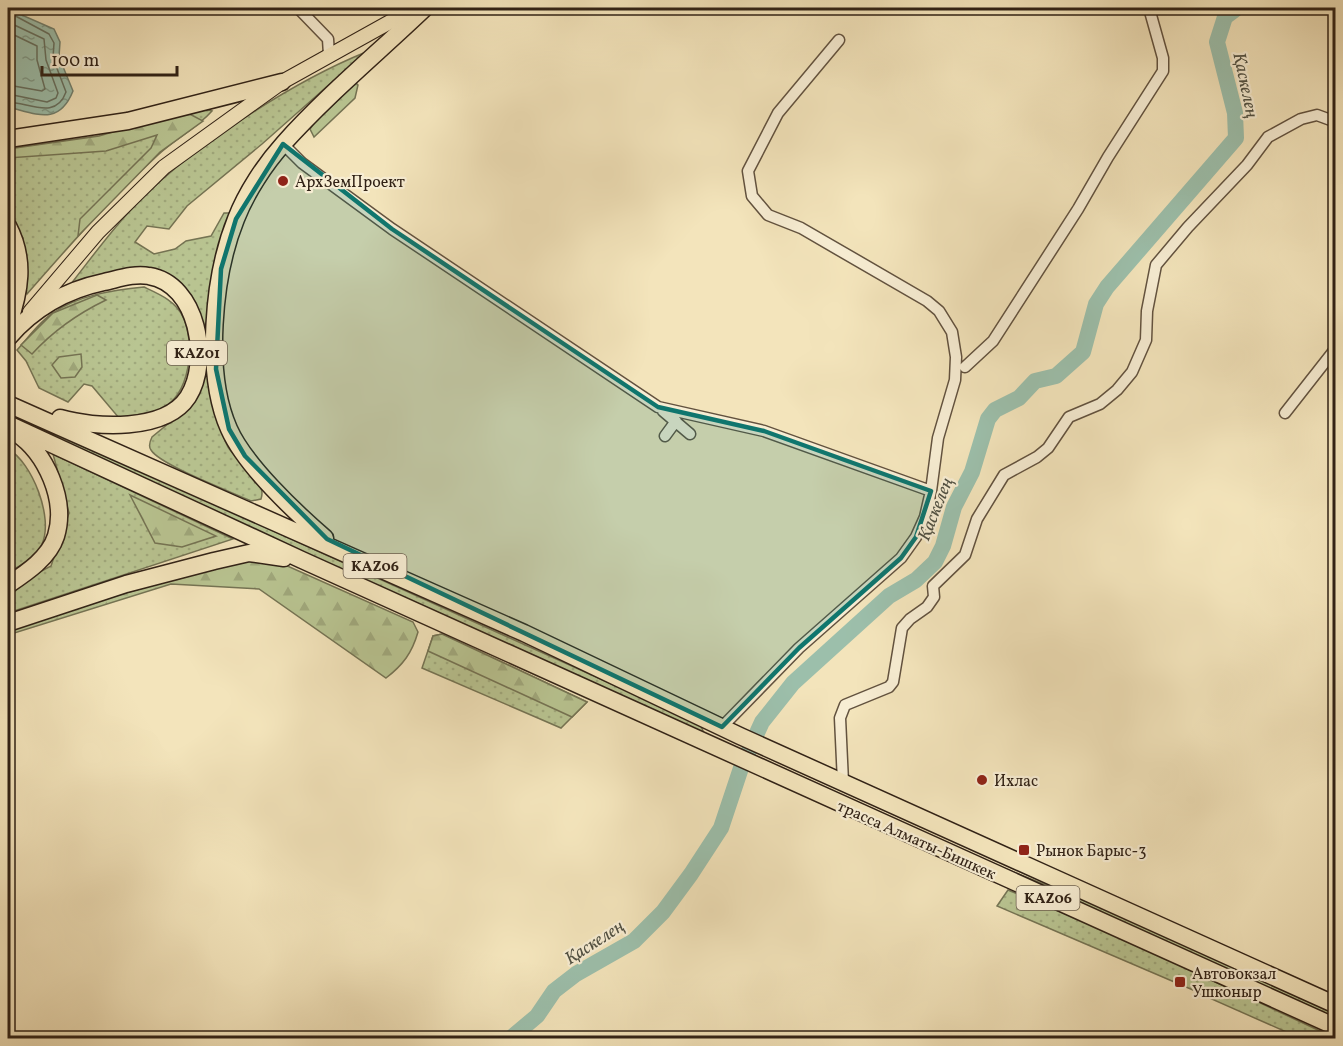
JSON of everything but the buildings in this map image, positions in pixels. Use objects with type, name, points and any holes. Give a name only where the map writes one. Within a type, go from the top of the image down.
[{"type":"highway","points":[[367,562],[327,539],[281,495],[245,456],[229,429],[216,369],[215,339],[220,269],[236,219],[254,185],[284,144],[425,8]]},
{"type":"highway","points":[[8,140],[128,121],[282,82]]},
{"type":"highway","points":[[8,226],[18,252],[20,272],[15,323]]},
{"type":"highway","name":"KАZ01","points":[[8,338],[15,323],[60,296],[90,285],[132,276],[149,276],[167,282],[178,290],[189,304],[195,323],[198,346],[193,382],[188,396],[167,415],[148,421],[113,426],[77,423],[8,403]]},
{"type":"highway","name":"KАZ06","points":[[8,403],[524,633],[722,727]]},
{"type":"highway","points":[[8,426],[40,457],[53,483],[58,515],[56,536],[43,558],[8,585]]},
{"type":"highway","name":"KАZ06","points":[[8,426],[302,560]]},
{"type":"highway","points":[[8,623],[126,584],[249,553],[302,560]]},
{"type":"highway","name":"трасса Алматы-Бишкек","points":[[302,560],[1335,1027]]},
{"type":"highway","name":"трасса Алматы-Бишкек","points":[[722,727],[1335,1005]]},
{"type":"highway","points":[[892,827],[900,808]]},
{"type":"main road","points":[[15,323],[98,232],[164,167],[282,82],[415,8]]},
{"type":"street","points":[[298,8],[328,39],[329,55]]},
{"type":"street","points":[[965,368],[993,341],[1163,71],[1163,58],[1149,8]]},
{"type":"street","points":[[722,727],[799,648],[901,558],[925,517],[938,438],[955,380],[955,342],[939,311],[927,301],[801,228],[768,215],[752,196],[748,171],[778,113],[839,40]]},
{"type":"street","points":[[843,782],[840,718],[844,705],[882,690],[893,682],[902,628],[909,619],[927,607],[934,597],[933,586],[965,555],[977,519],[1004,475],[1037,457],[1048,448],[1069,417],[1100,404],[1117,390],[1132,372],[1146,340],[1147,311],[1156,265],[1247,165],[1268,137],[1301,119],[1317,115],[1334,117]]},
{"type":"street","points":[[284,144],[302,163],[337,190],[658,407],[690,434]]},
{"type":"street","points":[[1285,413],[1335,348]]},
{"type":"street","points":[[658,407],[764,431],[931,491]]},
{"type":"street","points":[[666,436],[676,421]]},
{"type":"highlighted area","points":[[283,144],[392,229],[658,407],[764,431],[931,491],[916,537],[901,558],[799,648],[722,727],[327,539],[245,456],[229,429],[216,369],[221,269],[236,219]]},
{"type":"green space","points":[[366,52],[262,144],[187,206],[169,229],[147,226],[135,242],[154,254],[175,249],[186,241],[211,236],[224,213],[230,213],[218,248],[211,283],[208,368],[214,403],[228,447],[260,485],[261,499],[251,501],[168,463],[150,448],[152,437],[186,409],[201,340],[178,283],[70,285],[128,213],[178,166],[207,143],[272,100],[336,65]]},
{"type":"green space","points":[[356,83],[358,85],[355,98],[314,137],[310,129],[315,122]]},
{"type":"green space","points":[[205,109],[212,111],[141,171],[27,294],[23,280],[23,238],[8,217],[8,149],[99,136],[184,111]]},
{"type":"green space","points":[[184,111],[203,121],[160,152],[78,236],[80,219],[151,148],[157,135],[106,151],[8,158],[8,149],[99,136]]},
{"type":"green space","points":[[144,287],[176,307],[187,328],[188,368],[178,393],[171,402],[156,411],[119,418],[92,386],[84,384],[68,402],[39,388],[26,361],[17,350],[43,321],[63,307],[85,298]]},
{"type":"green space","points":[[97,295],[106,300],[66,324],[32,354],[21,345],[53,313]]},
{"type":"green space","points":[[81,354],[82,367],[75,377],[61,378],[52,365],[59,357]]},
{"type":"green space","points":[[8,411],[700,724],[704,733],[8,419]]},
{"type":"green space","points":[[8,449],[17,456],[32,478],[43,506],[45,533],[36,553],[28,561],[8,573]]},
{"type":"green space","points":[[53,454],[233,539],[8,613],[8,589],[51,566],[69,513]]},
{"type":"green space","points":[[130,495],[216,536],[182,547],[155,543]]},
{"type":"green space","points":[[246,559],[283,564],[413,622],[418,632],[410,652],[386,678],[259,589],[171,584],[8,635],[19,623]]},
{"type":"green space","points":[[442,634],[587,702],[561,728],[422,668],[433,636]]},
{"type":"green space","points":[[442,634],[587,702],[572,717],[428,651],[433,636]]},
{"type":"green space","points":[[981,859],[1096,905],[1335,1011],[1335,1020]]},
{"type":"green space","points":[[1008,890],[1102,929],[1335,1038],[1300,1038],[1198,993],[1201,987],[1196,984],[1193,990],[997,906]]},
{"type":"water","points":[[8,9],[54,29],[60,42],[59,57],[73,91],[61,109],[54,113],[38,114],[8,107]]},
{"type":"waterway","name":"Қаскелең","points":[[511,1038],[537,1016],[554,991],[576,974],[634,941],[663,912],[721,828],[741,768],[762,722],[793,683],[889,596],[916,580],[935,562],[943,546],[954,507],[972,472],[988,419],[995,410],[1019,398],[1035,381],[1056,376],[1083,352],[1096,304],[1107,287],[1236,138],[1235,113],[1217,42],[1225,17],[1237,8]]},
{"type":"place","name":"АрхЗемПроект","points":[[283,181]]},
{"type":"place","name":"Ихлас","points":[[982,780]]},
{"type":"place","name":"Рынок Барыс-3","points":[[1024,850]]},
{"type":"place","name":"Автовокзал Ушконыр","points":[[1180,982]]}]
